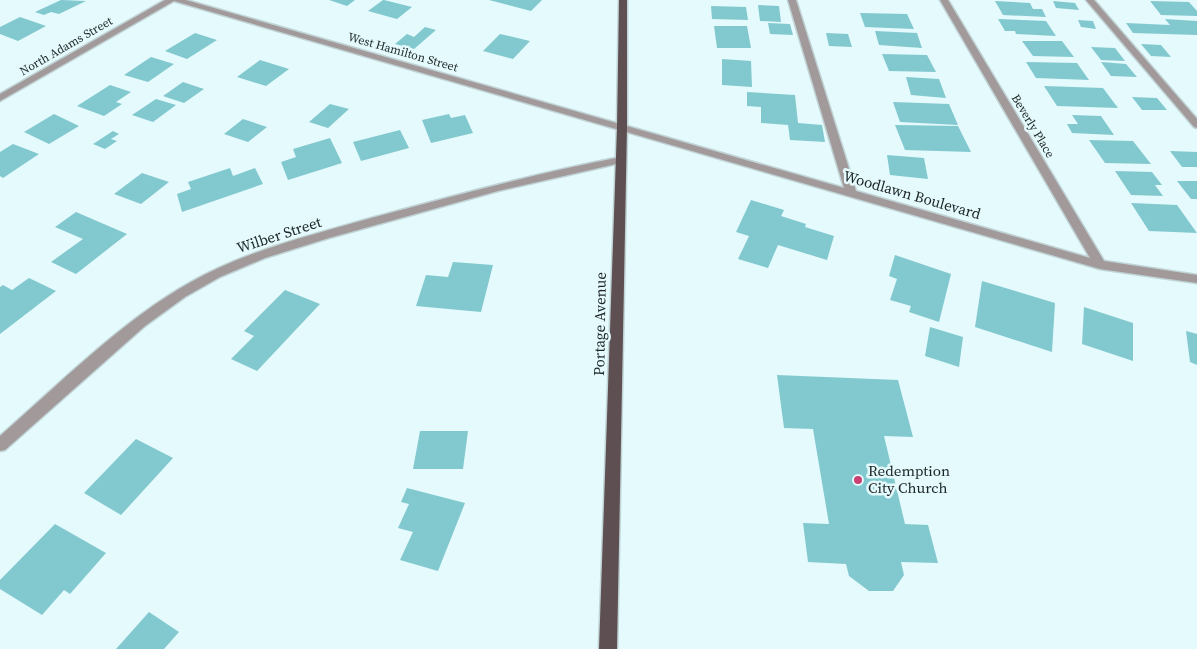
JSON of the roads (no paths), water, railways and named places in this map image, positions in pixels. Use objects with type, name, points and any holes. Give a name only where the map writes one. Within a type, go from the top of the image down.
[{"type":"main road","name":"Portage Avenue","points":[[608,649],[622,127],[623,0]]},
{"type":"street","name":"North Adams Street","points":[[0,98],[171,0]]},
{"type":"street","name":"West Hamilton Street","points":[[177,0],[622,127]]},
{"type":"street","points":[[792,0],[851,192]]},
{"type":"street","name":"Beverly Place","points":[[944,0],[1100,265]]},
{"type":"street","points":[[1090,0],[1197,125]]},
{"type":"street","name":"Woodlawn Boulevard","points":[[622,127],[1100,265],[1152,274],[1197,278]]},
{"type":"street","name":"Wilber Street","points":[[0,445],[130,330],[195,284],[237,264],[273,250],[453,199],[575,168],[621,160]]},
{"type":"place","name":"Redemption City Church","points":[[858,480]]}]
